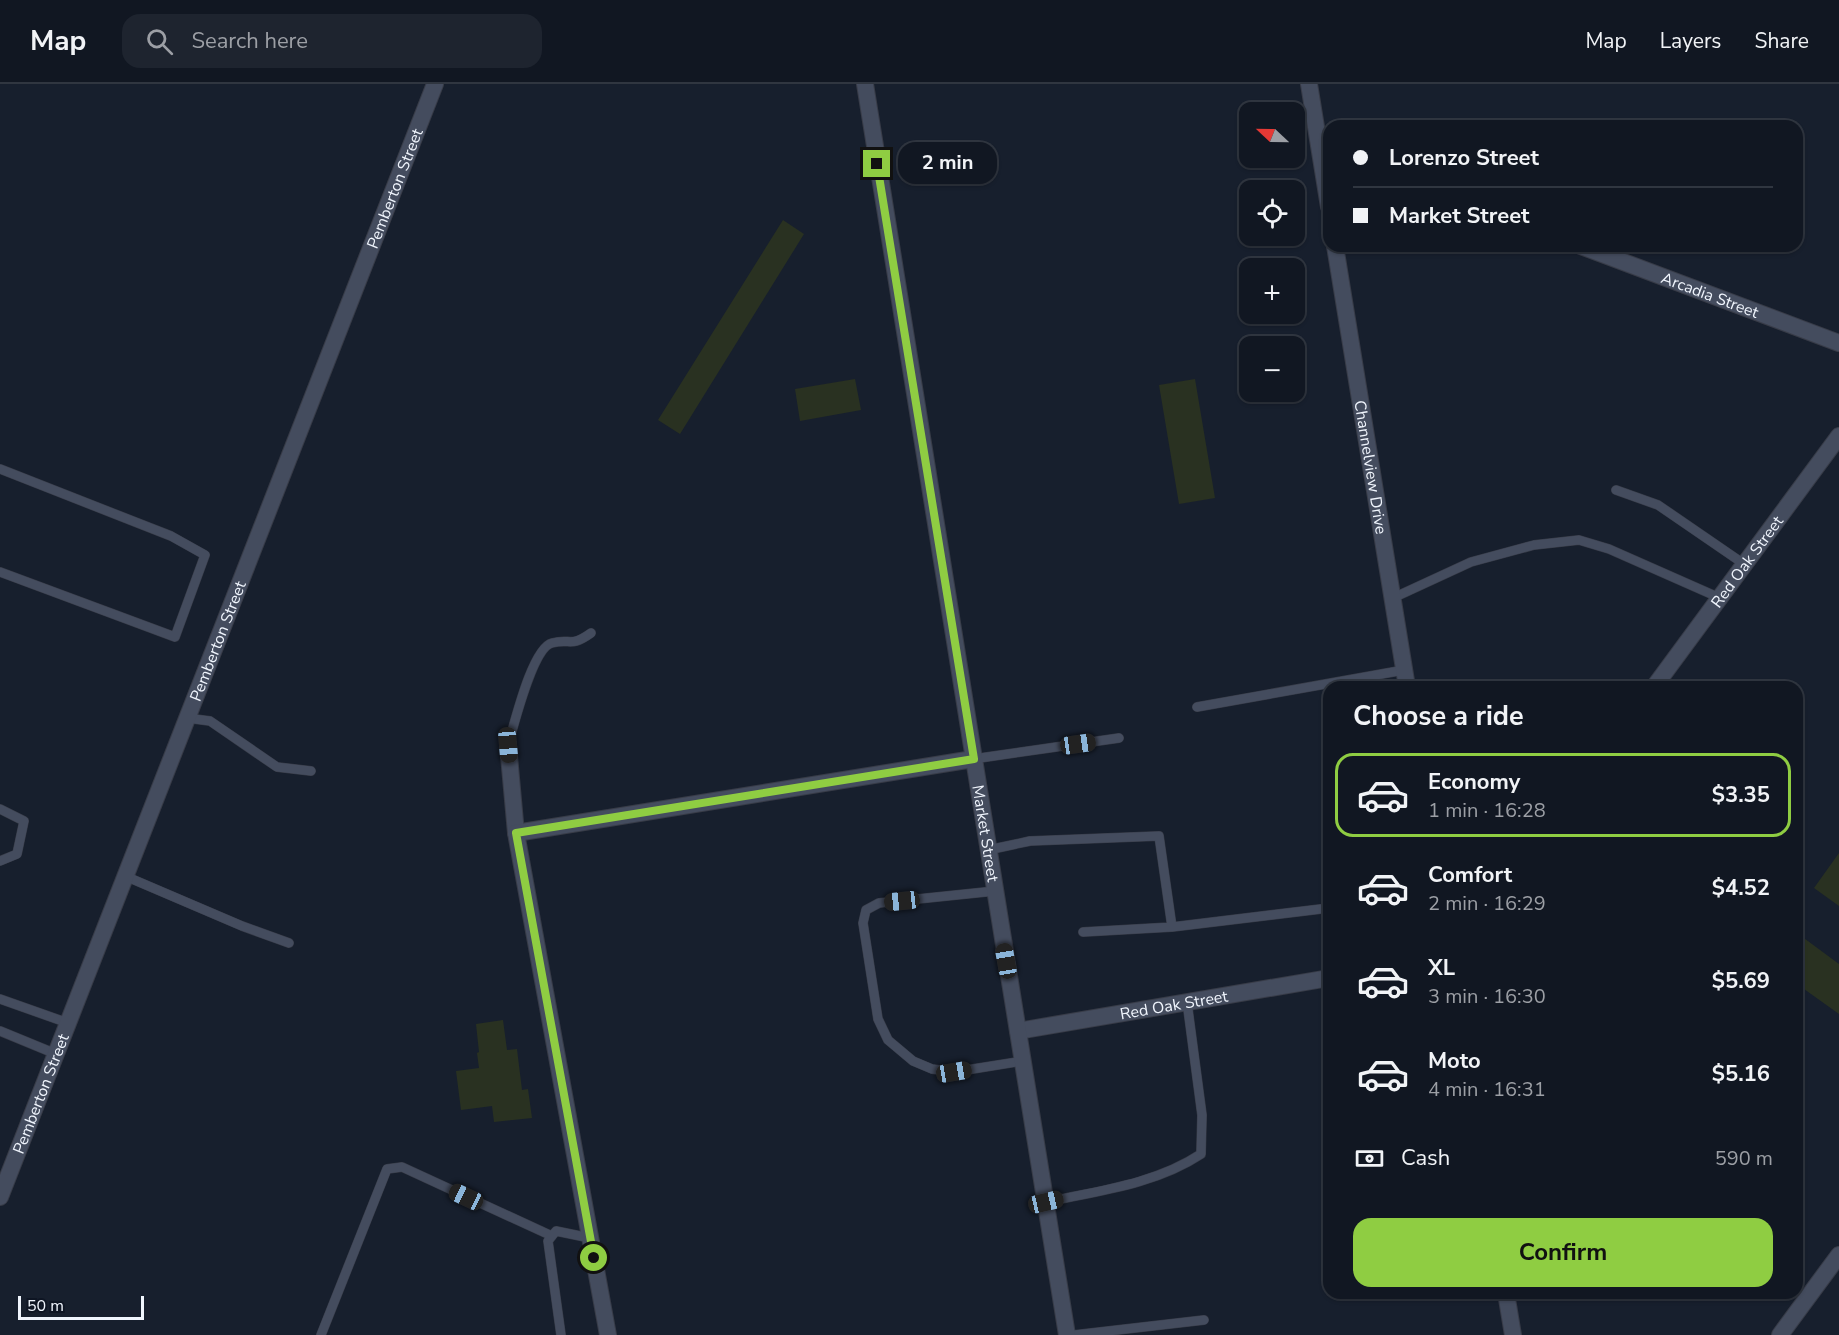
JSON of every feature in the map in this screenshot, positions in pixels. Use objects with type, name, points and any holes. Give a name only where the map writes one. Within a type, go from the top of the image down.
[{"type":"street","name":"Pemberton Street","points":[[0,1197],[435,84]]},
{"type":"street","name":"Market Street","points":[[865,84],[1067,1335]]},
{"type":"street","points":[[1309,84],[1323,146]]},
{"type":"street","name":"Channelview Drive","points":[[1336,252],[1406,679]]},
{"type":"street","name":"Arcadia Street","points":[[1597,252],[1839,343]]},
{"type":"street","name":"Red Oak Street","points":[[1658,681],[1839,436]]},
{"type":"street","points":[[508,745],[516,833],[608,1335]]},
{"type":"street","points":[[516,833],[974,759]]},
{"type":"street","name":"Red Oak Street","points":[[1018,1031],[1323,979]]},
{"type":"street","points":[[1780,1335],[1839,1256]]},
{"type":"street","points":[[1507,1299],[1513,1335]]},
{"type":"lane","points":[[0,469],[171,536],[205,555],[175,637],[0,573]]},
{"type":"lane","points":[[1616,490],[1658,505],[1744,564]]},
{"type":"lane","points":[[1393,598],[1471,562],[1534,545],[1579,540],[1609,549],[1720,598]]},
{"type":"lane","points":[[508,745],[520,701],[540,651],[550,643],[578,642],[591,633]]},
{"type":"lane","points":[[1391,681],[1406,679]]},
{"type":"lane","points":[[1197,707],[1323,690]]},
{"type":"lane","points":[[187,718],[210,721],[277,767],[311,771]]},
{"type":"lane","points":[[974,759],[1119,738]]},
{"type":"lane","points":[[0,809],[24,821],[17,854],[0,861]]},
{"type":"lane","points":[[988,850],[1030,841],[1159,836],[1172,927]]},
{"type":"lane","points":[[125,876],[242,926],[289,943]]},
{"type":"lane","points":[[995,891],[879,903],[866,910],[863,923],[878,1019],[888,1040],[913,1061],[932,1069],[954,1072],[1023,1061]]},
{"type":"lane","points":[[1083,932],[1172,927],[1323,909]]},
{"type":"lane","points":[[0,999],[68,1023]]},
{"type":"lane","points":[[1046,1202],[1128,1184],[1167,1172],[1186,1164],[1201,1154],[1202,1115],[1187,1002]]},
{"type":"lane","points":[[0,1031],[56,1054]]},
{"type":"lane","points":[[321,1335],[387,1169],[402,1167],[552,1236]]},
{"type":"lane","points":[[561,1335],[548,1241],[556,1231],[590,1238]]},
{"type":"lane","points":[[1074,1335],[1204,1320]]},
{"type":"building","points":[[783,220],[804,234],[680,434],[658,420]]},
{"type":"building","points":[[855,379],[861,410],[800,421],[795,389]]},
{"type":"building","points":[[1195,379],[1215,498],[1179,504],[1159,385]]},
{"type":"building","points":[[1839,853],[1839,906],[1814,888]]},
{"type":"building","points":[[1803,937],[1839,964],[1839,1014],[1803,988]]},
{"type":"building","points":[[503,1020],[507,1050],[517,1049],[522,1090],[528,1089],[532,1118],[494,1122],[492,1106],[461,1110],[456,1071],[479,1068],[476,1024]]},
{"type":"route","points":[[594,1258],[516,833],[974,759],[877,164]]}]
